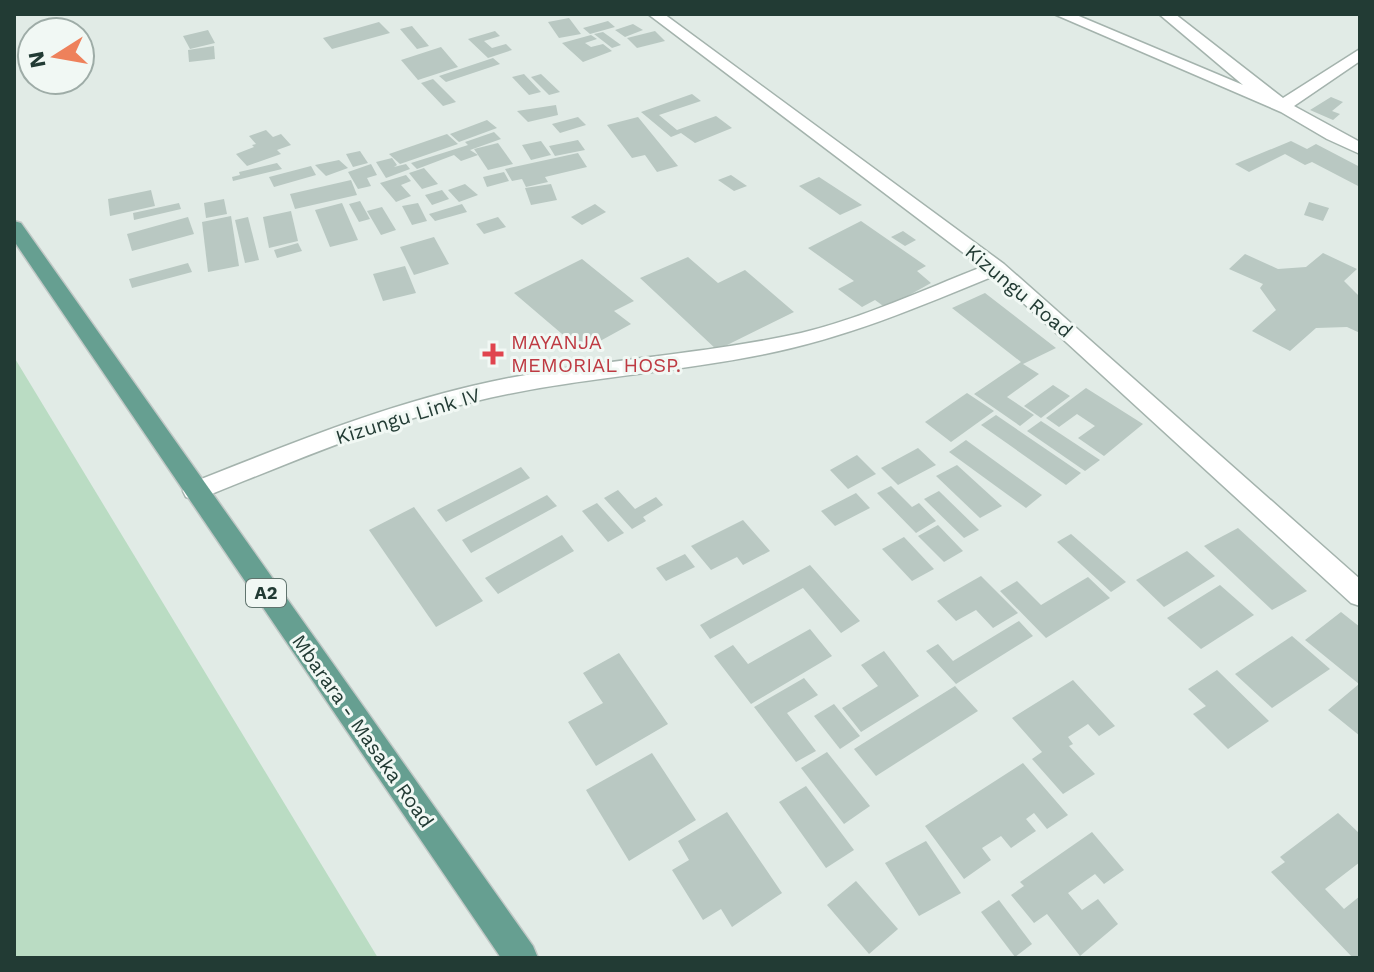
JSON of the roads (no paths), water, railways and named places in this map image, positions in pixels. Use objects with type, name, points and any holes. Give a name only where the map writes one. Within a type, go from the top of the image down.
[{"type":"main road","name":"Mbarara - Masaka Road","points":[[14,227],[521,958]]},
{"type":"street","name":"Kizungu Road","points":[[655,14],[997,268],[1360,595]]},
{"type":"street","points":[[1061,14],[1281,107],[1360,149]]},
{"type":"street","points":[[1166,14],[1245,82],[1281,107]]},
{"type":"street","points":[[1281,107],[1360,54]]},
{"type":"street","name":"Kizungu Link IV","points":[[195,491],[420,408],[505,387],[805,339],[997,268]]},
{"type":"place","name":"MAYANJA MEMORIAL HOSP.","points":[[493,354]]}]
